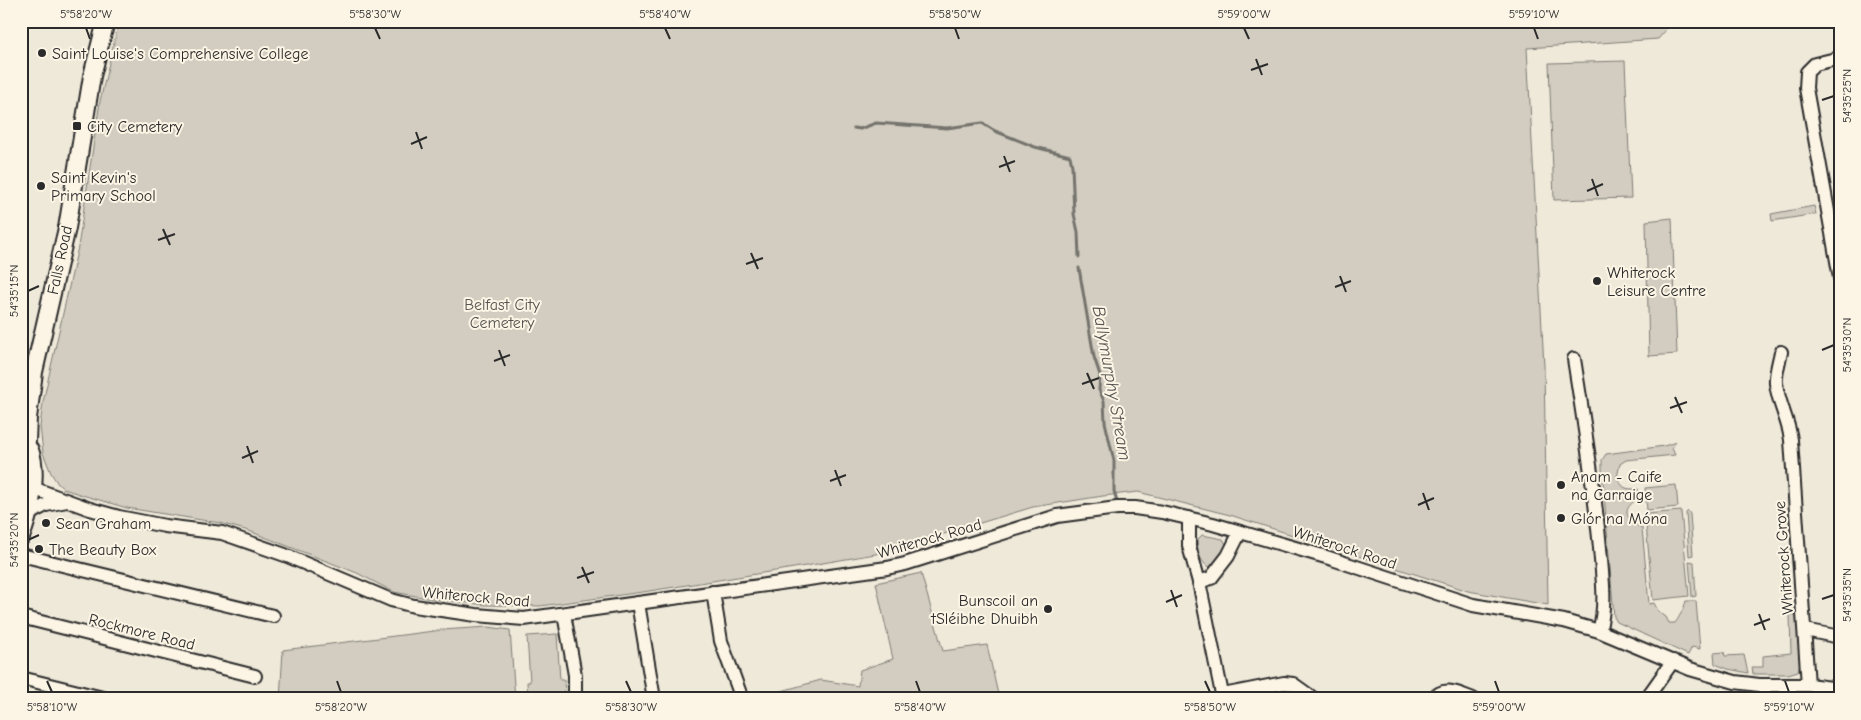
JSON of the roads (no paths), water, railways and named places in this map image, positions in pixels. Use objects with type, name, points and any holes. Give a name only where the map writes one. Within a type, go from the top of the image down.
[{"type":"main road","name":"Falls Road","points":[[21,471],[28,418],[28,370],[67,228],[92,76],[106,21]]},
{"type":"main road","name":"Falls Road","points":[[21,537],[30,514],[27,488],[32,456],[25,438]]},
{"type":"street","points":[[1840,58],[1815,64],[1808,72],[1806,88],[1840,278]]},
{"type":"street","name":"Whiterock Grove","points":[[1781,352],[1775,382],[1790,429],[1808,685]]},
{"type":"street","points":[[1574,359],[1595,492],[1604,594],[1603,615],[1599,631]]},
{"type":"street","name":"Whiterock Road","points":[[27,488],[95,511],[128,519],[222,533],[285,555],[391,600],[414,606],[476,615],[524,619],[905,564],[1057,516],[1088,511],[1135,508],[1189,518],[1240,532],[1326,557],[1473,604],[1564,621],[1599,631],[1706,674],[1735,682],[1765,685],[1808,685],[1834,692]]},
{"type":"street","points":[[30,514],[46,505],[67,501]]},
{"type":"street","points":[[1189,518],[1190,546],[1223,697],[1284,682],[1293,684],[1314,699]]},
{"type":"street","points":[[1199,582],[1211,578],[1228,556],[1240,532]]},
{"type":"street","points":[[21,555],[273,616]]},
{"type":"street","points":[[713,592],[721,641],[742,699]]},
{"type":"street","points":[[638,603],[654,699]]},
{"type":"street","points":[[564,614],[575,675],[575,699]]},
{"type":"street","name":"Rockmore Road","points":[[21,617],[255,676]]},
{"type":"street","points":[[1805,630],[1840,637]]},
{"type":"street","points":[[1646,699],[1673,661]]},
{"type":"street","points":[[21,678],[107,699]]},
{"type":"street","points":[[1764,699],[1765,685]]},
{"type":"street","points":[[1433,699],[1438,693],[1449,690],[1473,699]]},
{"type":"waterway","points":[[854,128],[860,129],[876,123],[947,128],[982,123],[995,131],[1035,147],[1070,156],[1079,257]]},
{"type":"waterway","name":"Ballymurphy Stream","points":[[1079,268],[1094,357],[1100,375],[1099,390],[1104,401],[1105,422],[1114,461],[1114,491],[1117,502]]},
{"type":"place","name":"Saint Louise's Comprehensive College","points":[[42,53]]},
{"type":"place","name":"City Cemetery","points":[[77,126]]},
{"type":"place","name":"Saint Kevin's Primary School","points":[[41,186]]},
{"type":"place","name":"Whiterock Leisure Centre","points":[[1597,281]]},
{"type":"place","name":"Anam - Caife na Carraige","points":[[1561,485]]},
{"type":"place","name":"Glór na Móna","points":[[1561,518]]},
{"type":"place","name":"Sean Graham","points":[[46,523]]},
{"type":"place","name":"The Beauty Box","points":[[39,549]]},
{"type":"place","name":"Bunscoil an tSléibhe Dhuibh","points":[[1048,609]]},
{"type":"park label","name":"Belfast City Cemetery","points":[[502,313]]}]
